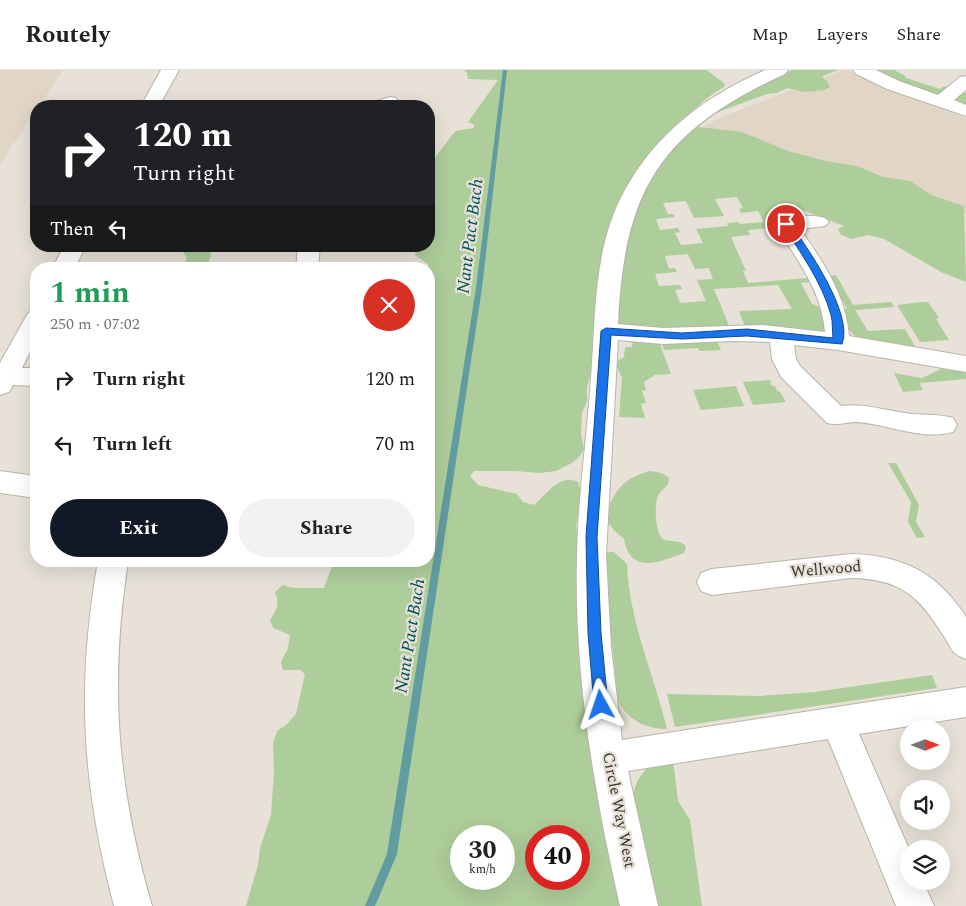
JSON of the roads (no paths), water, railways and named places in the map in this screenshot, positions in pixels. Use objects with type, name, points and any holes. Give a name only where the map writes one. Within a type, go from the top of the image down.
[{"type":"street","points":[[153,100],[170,70]]},
{"type":"street","name":"Circle Way West","points":[[639,906],[609,758],[601,705],[594,633],[592,537],[611,282],[622,217],[650,164],[672,138],[697,115],[732,93],[779,70]]},
{"type":"street","points":[[862,70],[893,85],[966,111]]},
{"type":"street","points":[[941,102],[966,81]]},
{"type":"street","points":[[818,222],[786,224],[807,256],[834,307],[838,342]]},
{"type":"street","points":[[807,256],[834,262]]},
{"type":"street","points":[[3,381],[30,329]]},
{"type":"street","points":[[606,331],[663,336],[747,332],[781,335],[838,342],[966,364]]},
{"type":"street","points":[[781,335],[784,359],[790,371],[842,421],[944,425]]},
{"type":"street","points":[[3,381],[30,378]]},
{"type":"street","points":[[0,482],[30,486]]},
{"type":"street","name":"Wellwood","points":[[712,582],[843,566],[867,565],[886,569],[906,576],[937,600],[948,614],[966,645]]},
{"type":"street","points":[[112,567],[104,617],[101,659],[103,762],[111,821],[133,906]]},
{"type":"street","points":[[609,758],[966,702]]},
{"type":"street","points":[[837,722],[915,906]]},
{"type":"waterway","name":"Nant Pact Bach","points":[[370,906],[392,854],[479,288],[505,70]]}]
